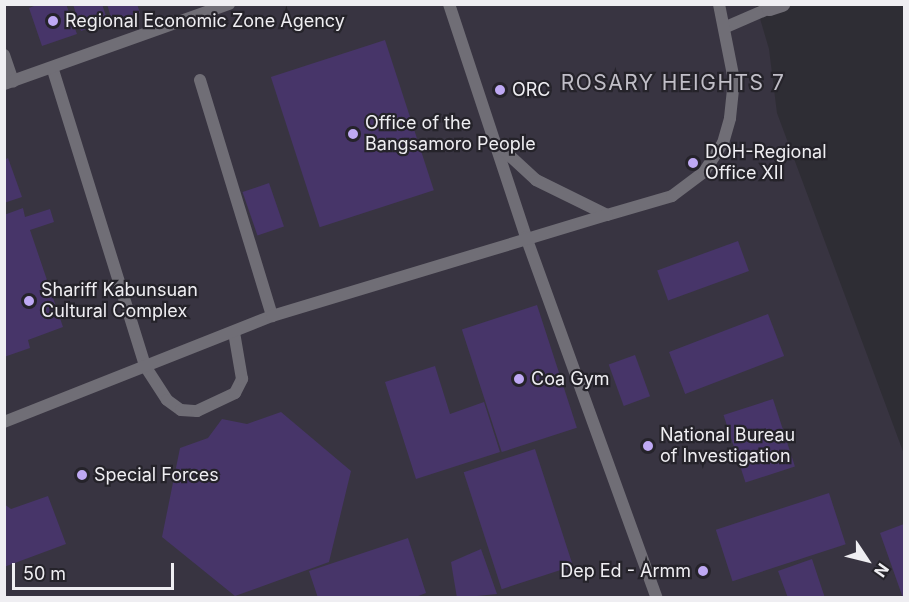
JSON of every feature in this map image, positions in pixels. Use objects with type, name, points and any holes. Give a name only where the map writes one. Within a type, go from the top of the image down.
[{"type":"lane","points":[[4,56],[9,83],[53,70],[229,4]]},
{"type":"lane","points":[[4,422],[272,316],[526,237],[672,196],[704,172],[723,143],[734,80],[726,27],[719,4]]},
{"type":"lane","points":[[726,27],[773,6]]},
{"type":"lane","points":[[452,8],[526,237],[657,597]]},
{"type":"lane","points":[[53,70],[145,366],[167,400],[181,410],[197,411],[235,393],[242,379],[234,332]]},
{"type":"lane","points":[[200,80],[272,316]]},
{"type":"lane","points":[[494,141],[536,180],[607,215]]},
{"type":"shaded area","points":[[4,5],[756,5],[769,49],[777,113],[904,454],[904,597],[5,597]]},
{"type":"building","name":"Regional Economic Zone Agency","points":[[39,4],[66,4],[77,34],[42,46],[29,8]]},
{"type":"building","points":[[73,4],[102,4],[108,22],[81,31]]},
{"type":"building","points":[[107,4],[137,4],[140,13],[112,21]]},
{"type":"building","name":"Office of the Bangsamoro People","points":[[385,40],[434,190],[320,227],[271,77]]},
{"type":"building","points":[[8,158],[22,197],[4,203],[4,160]]},
{"type":"building","points":[[269,183],[284,226],[258,236],[243,192]]},
{"type":"building","name":"Shariff Kabunsuan Cultural Complex","points":[[23,208],[25,217],[50,209],[54,222],[30,230],[63,327],[28,340],[30,348],[4,357],[4,215]]},
{"type":"building","points":[[738,241],[749,271],[668,300],[657,270]]},
{"type":"building","name":"Coa Gym","points":[[537,305],[577,428],[502,452],[462,329]]},
{"type":"building","points":[[768,314],[784,356],[685,394],[669,352]]},
{"type":"building","points":[[635,355],[650,396],[624,406],[609,365]]},
{"type":"building","name":"Coa Gym","points":[[435,366],[450,414],[484,402],[500,452],[416,479],[385,382]]},
{"type":"building","points":[[773,399],[795,467],[745,483],[724,415]]},
{"type":"building","points":[[281,412],[351,471],[329,562],[235,596],[162,537],[180,448],[208,438],[222,419],[247,424]]},
{"type":"building","points":[[535,449],[573,566],[502,589],[464,472]]},
{"type":"building","points":[[829,493],[846,544],[733,581],[716,530]]},
{"type":"building","points":[[48,496],[66,544],[4,567],[4,504],[11,509]]},
{"type":"building","points":[[904,524],[904,598],[903,598],[880,533]]},
{"type":"building","points":[[408,538],[426,593],[413,598],[318,598],[309,571]]},
{"type":"building","points":[[481,549],[497,594],[457,598],[451,562]]},
{"type":"building","points":[[812,559],[825,598],[788,598],[778,571]]},
{"type":"place","name":"Regional Economic Zone Agency","points":[[53,21]]},
{"type":"place","name":"ORC","points":[[500,90]]},
{"type":"place","name":"Office of the Bangsamoro People","points":[[353,134]]},
{"type":"place","name":"DOH-Regional Office XII","points":[[693,163]]},
{"type":"place","name":"Shariff Kabunsuan Cultural Complex","points":[[29,301]]},
{"type":"place","name":"Coa Gym","points":[[519,379]]},
{"type":"place","name":"National Bureau of Investigation","points":[[648,446]]},
{"type":"place","name":"Special Forces","points":[[82,475]]},
{"type":"place","name":"Dep Ed - Armm","points":[[703,571]]},
{"type":"district","name":"ROSARY HEIGHTS 7","points":[[673,83]]}]
